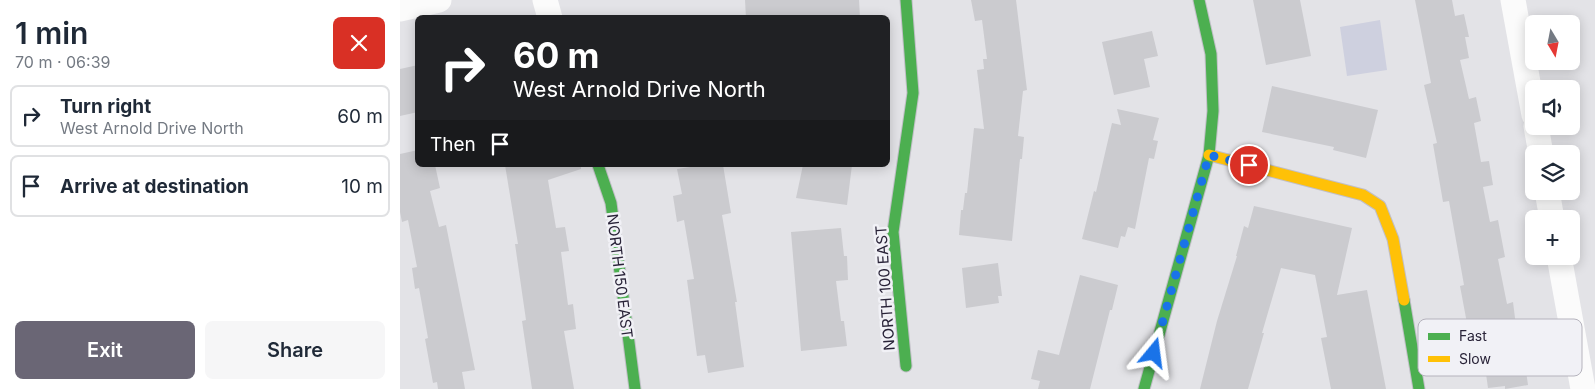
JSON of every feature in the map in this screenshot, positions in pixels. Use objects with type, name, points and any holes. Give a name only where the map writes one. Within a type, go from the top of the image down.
[{"type":"street","points":[[400,9],[439,0]]},
{"type":"street","points":[[544,0],[549,15]]},
{"type":"street","name":"NORTH 100 EAST","points":[[906,0],[914,93],[893,232],[906,366]]},
{"type":"street","points":[[1144,389],[1209,155],[1213,111],[1211,54],[1199,0]]},
{"type":"street","points":[[1513,0],[1528,80]]},
{"type":"street","points":[[1209,155],[1363,195],[1380,206],[1393,239],[1419,389]]},
{"type":"street","name":"NORTH 150 EAST","points":[[599,167],[611,203],[635,389]]},
{"type":"street","points":[[1561,265],[1570,319]]},
{"type":"street","points":[[1581,376],[1583,389]]},
{"type":"shaded area","points":[[1380,20],[1387,70],[1347,76],[1340,27]]},
{"type":"building","points":[[745,0],[859,0],[860,15],[746,15]]},
{"type":"building","points":[[971,0],[1016,0],[1027,90],[1023,91],[1018,136],[1024,137],[1012,241],[959,235],[961,210],[963,210],[965,193],[967,193],[974,128],[984,129],[977,70],[984,69],[983,59],[987,59],[982,20],[975,21]]},
{"type":"building","points":[[1253,0],[1300,0],[1311,56],[1266,65]]},
{"type":"building","points":[[1415,0],[1452,0],[1455,16],[1464,14],[1469,37],[1465,37],[1469,58],[1460,60],[1469,99],[1476,97],[1481,121],[1474,123],[1481,162],[1489,161],[1493,185],[1483,187],[1490,222],[1498,220],[1505,257],[1498,259],[1507,304],[1513,302],[1515,319],[1466,319],[1460,286],[1464,285],[1449,201],[1443,202],[1433,144],[1437,143],[1424,85],[1431,83]]},
{"type":"building","points":[[1152,31],[1158,56],[1144,59],[1150,87],[1114,95],[1102,42]]},
{"type":"building","points":[[415,66],[415,113],[400,116],[400,69]]},
{"type":"building","points":[[1272,86],[1378,110],[1366,158],[1333,150],[1334,147],[1262,132]]},
{"type":"building","points":[[1117,109],[1159,118],[1153,140],[1158,141],[1154,159],[1149,158],[1135,229],[1128,227],[1125,237],[1121,236],[1118,248],[1082,239],[1094,191],[1096,192],[1112,123],[1121,125]]},
{"type":"building","points":[[415,151],[415,167],[435,167],[440,188],[430,191],[439,227],[446,225],[475,370],[462,372],[465,389],[438,389],[437,382],[433,383],[425,339],[428,338],[419,288],[415,289],[412,268],[417,267],[408,220],[402,222],[400,212],[400,154]]},
{"type":"building","points":[[505,167],[581,167],[581,169],[548,180],[556,228],[565,227],[569,251],[561,252],[568,305],[573,304],[576,329],[564,331],[574,389],[532,389],[522,321],[526,320],[515,244],[518,244]]},
{"type":"building","points":[[723,167],[731,213],[722,215],[737,302],[735,302],[744,367],[708,373],[705,355],[697,356],[687,280],[694,279],[684,220],[677,222],[673,196],[682,194],[677,169]]},
{"type":"building","points":[[803,167],[852,167],[847,205],[796,198]]},
{"type":"building","points":[[1254,206],[1352,228],[1337,295],[1367,290],[1386,389],[1331,389],[1321,338],[1327,337],[1315,275],[1281,268],[1248,389],[1200,389],[1244,226],[1248,228]]},
{"type":"building","points":[[841,228],[844,256],[847,256],[848,280],[836,281],[841,321],[844,321],[847,346],[801,351],[791,232]]},
{"type":"building","points":[[998,263],[1002,296],[998,296],[999,303],[966,308],[962,268]]},
{"type":"building","points":[[1080,275],[1118,285],[1090,389],[1038,389],[1040,381],[1031,379],[1038,350],[1059,355]]},
{"type":"building","points":[[1486,376],[1527,376],[1528,385],[1505,389],[1505,386],[1488,388]]},
{"type":"traffic: fast","points":[[906,0],[913,93],[893,232],[906,366]]},
{"type":"traffic: fast","points":[[1144,389],[1209,155],[1213,111],[1211,54],[1199,0]]},
{"type":"traffic: fast","points":[[599,167],[611,203],[635,389]]},
{"type":"traffic: fast","points":[[1404,300],[1419,389]]},
{"type":"traffic: slow","points":[[1209,155],[1363,195],[1380,206],[1393,239],[1404,300]]},
{"type":"route","points":[[1154,353],[1209,155],[1249,165]]}]
